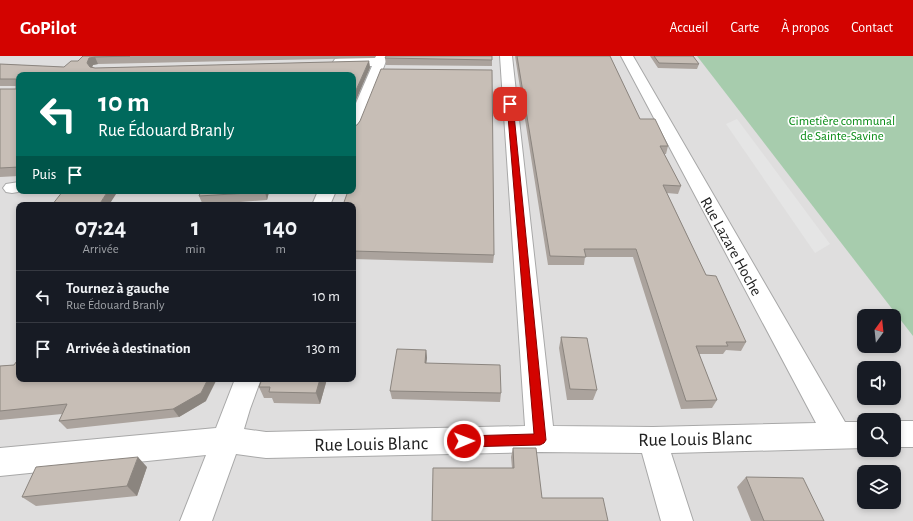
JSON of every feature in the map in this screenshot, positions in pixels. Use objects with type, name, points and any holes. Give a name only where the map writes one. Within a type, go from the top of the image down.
[{"type":"street","name":"Rue Lazare Hoche","points":[[628,56],[850,435]]},
{"type":"street","points":[[330,62],[377,69],[356,121]]},
{"type":"street","points":[[503,67],[540,440]]},
{"type":"street","points":[[196,521],[227,440],[236,409],[247,382]]},
{"type":"street","points":[[901,434],[913,434]]},
{"type":"street","name":"Rue Louis Blanc","points":[[0,462],[227,440],[266,445],[540,440],[653,440],[850,435]]},
{"type":"street","points":[[653,440],[677,521]]},
{"type":"shaded area","points":[[0,56],[913,56],[913,521],[0,521]]},
{"type":"shaded area","points":[[737,119],[830,244],[815,253],[726,124]]},
{"type":"green space","name":"Cimetière communal de Sainte-Savine","points":[[697,56],[913,56],[913,336],[901,320],[901,309],[892,309]]},
{"type":"building","points":[[83,56],[130,56],[89,58],[87,63],[90,67],[95,68],[369,61],[356,90],[356,72],[16,72],[16,79],[0,79],[0,64],[64,67],[71,61],[78,61]]},
{"type":"building","points":[[386,56],[492,56],[492,60],[385,58]]},
{"type":"building","points":[[517,56],[610,56],[640,119],[655,119],[668,146],[660,146],[681,186],[663,185],[706,275],[716,276],[746,342],[726,342],[728,346],[696,346],[717,400],[686,401],[636,249],[584,249],[586,257],[550,256]]},
{"type":"building","points":[[654,56],[693,56],[699,64],[659,63]]},
{"type":"building","points":[[381,69],[492,70],[494,255],[356,251],[356,202],[344,202],[347,194],[356,194],[356,125],[360,121]]},
{"type":"building","points":[[0,89],[16,89],[16,167],[0,168]]},
{"type":"building","points":[[61,194],[106,194],[101,202],[54,202]]},
{"type":"building","points":[[200,194],[232,194],[199,196]]},
{"type":"building","points":[[561,337],[587,338],[597,390],[570,389]]},
{"type":"building","points":[[397,349],[426,350],[425,363],[500,365],[501,393],[390,391]]},
{"type":"building","points":[[16,362],[16,382],[206,382],[201,393],[173,409],[59,421],[67,404],[0,411],[0,366],[14,365]]},
{"type":"building","points":[[261,382],[319,382],[316,393],[269,392],[270,387],[259,387]]},
{"type":"building","points":[[513,448],[536,448],[542,498],[603,498],[608,521],[432,521],[433,468],[514,468]]},
{"type":"building","points":[[138,457],[127,486],[22,497],[36,467]]},
{"type":"building","points":[[746,477],[803,478],[824,521],[764,521]]},
{"type":"route","points":[[464,441],[540,440],[510,104]]}]
